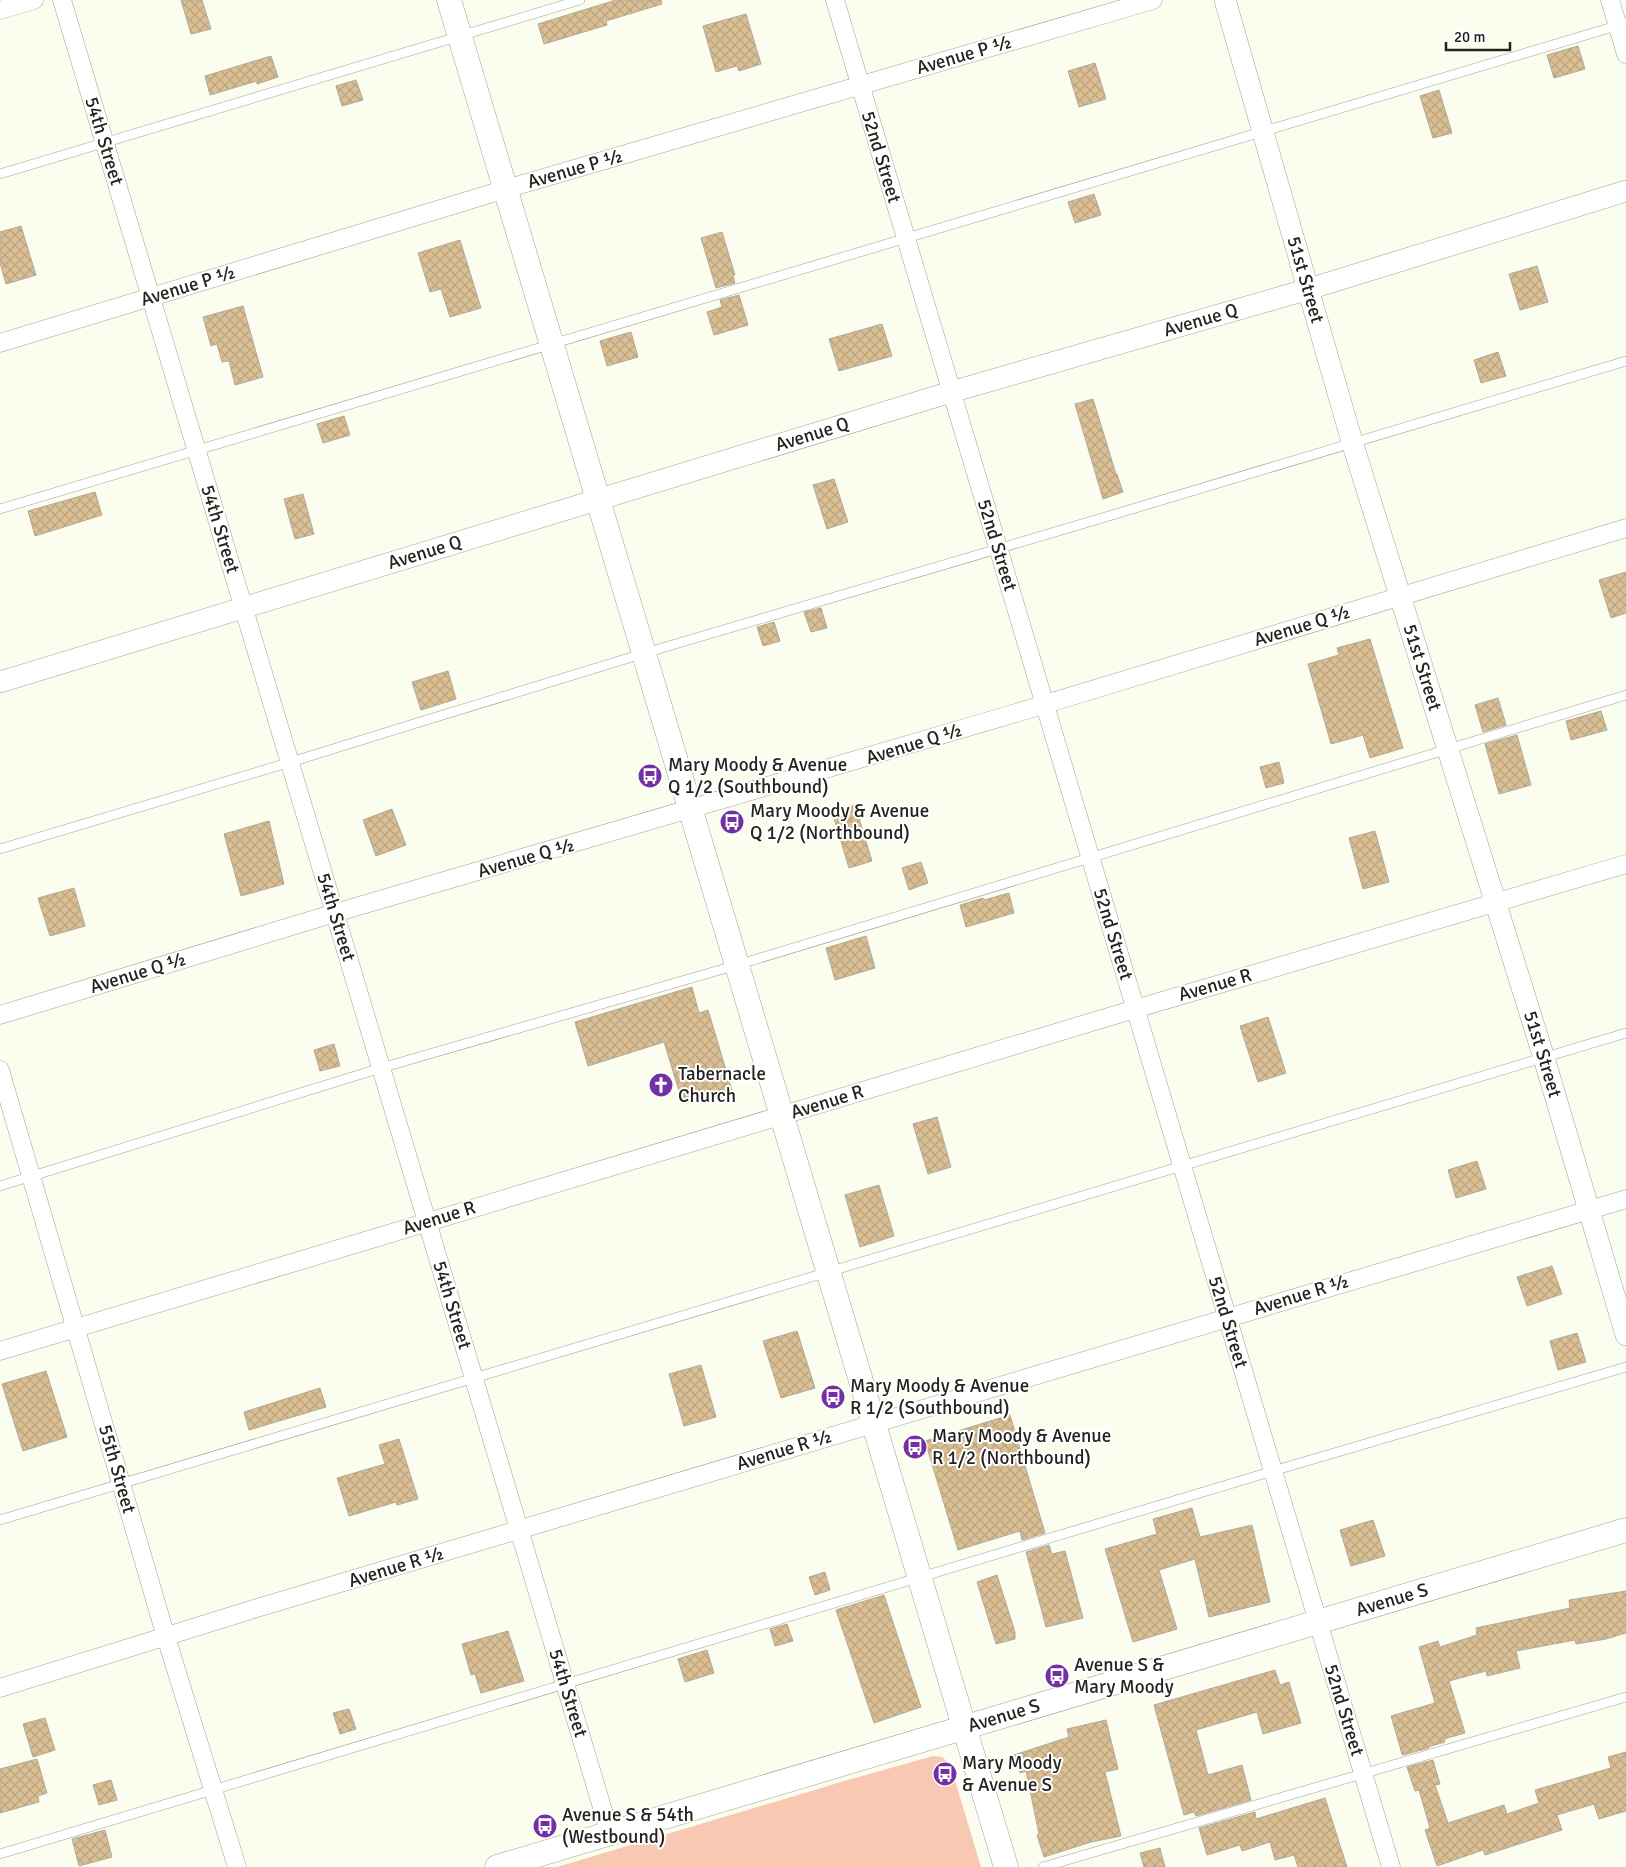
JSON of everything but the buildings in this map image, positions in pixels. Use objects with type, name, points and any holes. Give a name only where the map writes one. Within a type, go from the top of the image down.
[{"type":"main road","points":[[449,0],[1006,1867]]},
{"type":"main road","name":"Avenue S","points":[[497,1867],[1626,1530]]},
{"type":"street","points":[[0,10],[34,0]]},
{"type":"street","name":"54th Street","points":[[62,0],[610,1834]]},
{"type":"street","name":"52nd Street","points":[[835,0],[1391,1867]]},
{"type":"street","name":"Avenue P ½","points":[[0,343],[506,189],[1153,0]]},
{"type":"street","name":"51st Street","points":[[1225,0],[1353,445],[1544,1058],[1626,1334]]},
{"type":"street","points":[[1610,0],[1622,24],[1626,54]]},
{"type":"street","name":"Avenue Q","points":[[0,682],[952,392],[1308,289],[1626,191]]},
{"type":"street","name":"Avenue Q ½","points":[[0,1015],[335,913],[1044,705],[1626,528]]},
{"type":"street","name":"Avenue R","points":[[0,1351],[427,1221],[1626,864]]},
{"type":"street","name":"55th Street","points":[[0,1070],[166,1637],[212,1790],[238,1867]]},
{"type":"street","name":"Avenue R ½","points":[[0,1688],[873,1423],[1626,1198]]},
{"type":"lane","points":[[0,174],[580,0]]},
{"type":"lane","points":[[0,509],[1622,24]]},
{"type":"lane","points":[[0,849],[644,653],[998,550],[1283,463],[1353,445],[1626,361]]},
{"type":"lane","points":[[0,1186],[381,1068],[737,965],[1626,695]]},
{"type":"lane","points":[[0,1520],[1626,1033]]},
{"type":"lane","points":[[0,1854],[919,1577],[1626,1367]]},
{"type":"lane","points":[[1043,1867],[1626,1697]]},
{"type":"shaded area","points":[[933,1756],[942,1757],[950,1764],[981,1867],[557,1867],[841,1782]]},
{"type":"place","name":"Mary Moody & Avenue Q 1/2 (Southbound)","points":[[650,776]]},
{"type":"place","name":"Mary Moody & Avenue Q 1/2 (Northbound)","points":[[732,822]]},
{"type":"place","name":"Tabernacle Church","points":[[661,1085]]},
{"type":"place","name":"Mary Moody & Avenue R 1/2 (Southbound)","points":[[833,1397]]},
{"type":"place","name":"Mary Moody & Avenue R 1/2 (Northbound)","points":[[915,1447]]},
{"type":"place","name":"Avenue S & Mary Moody","points":[[1057,1676]]},
{"type":"place","name":"Mary Moody & Avenue S","points":[[945,1774]]},
{"type":"place","name":"Avenue S & 54th (Westbound)","points":[[545,1826]]}]
